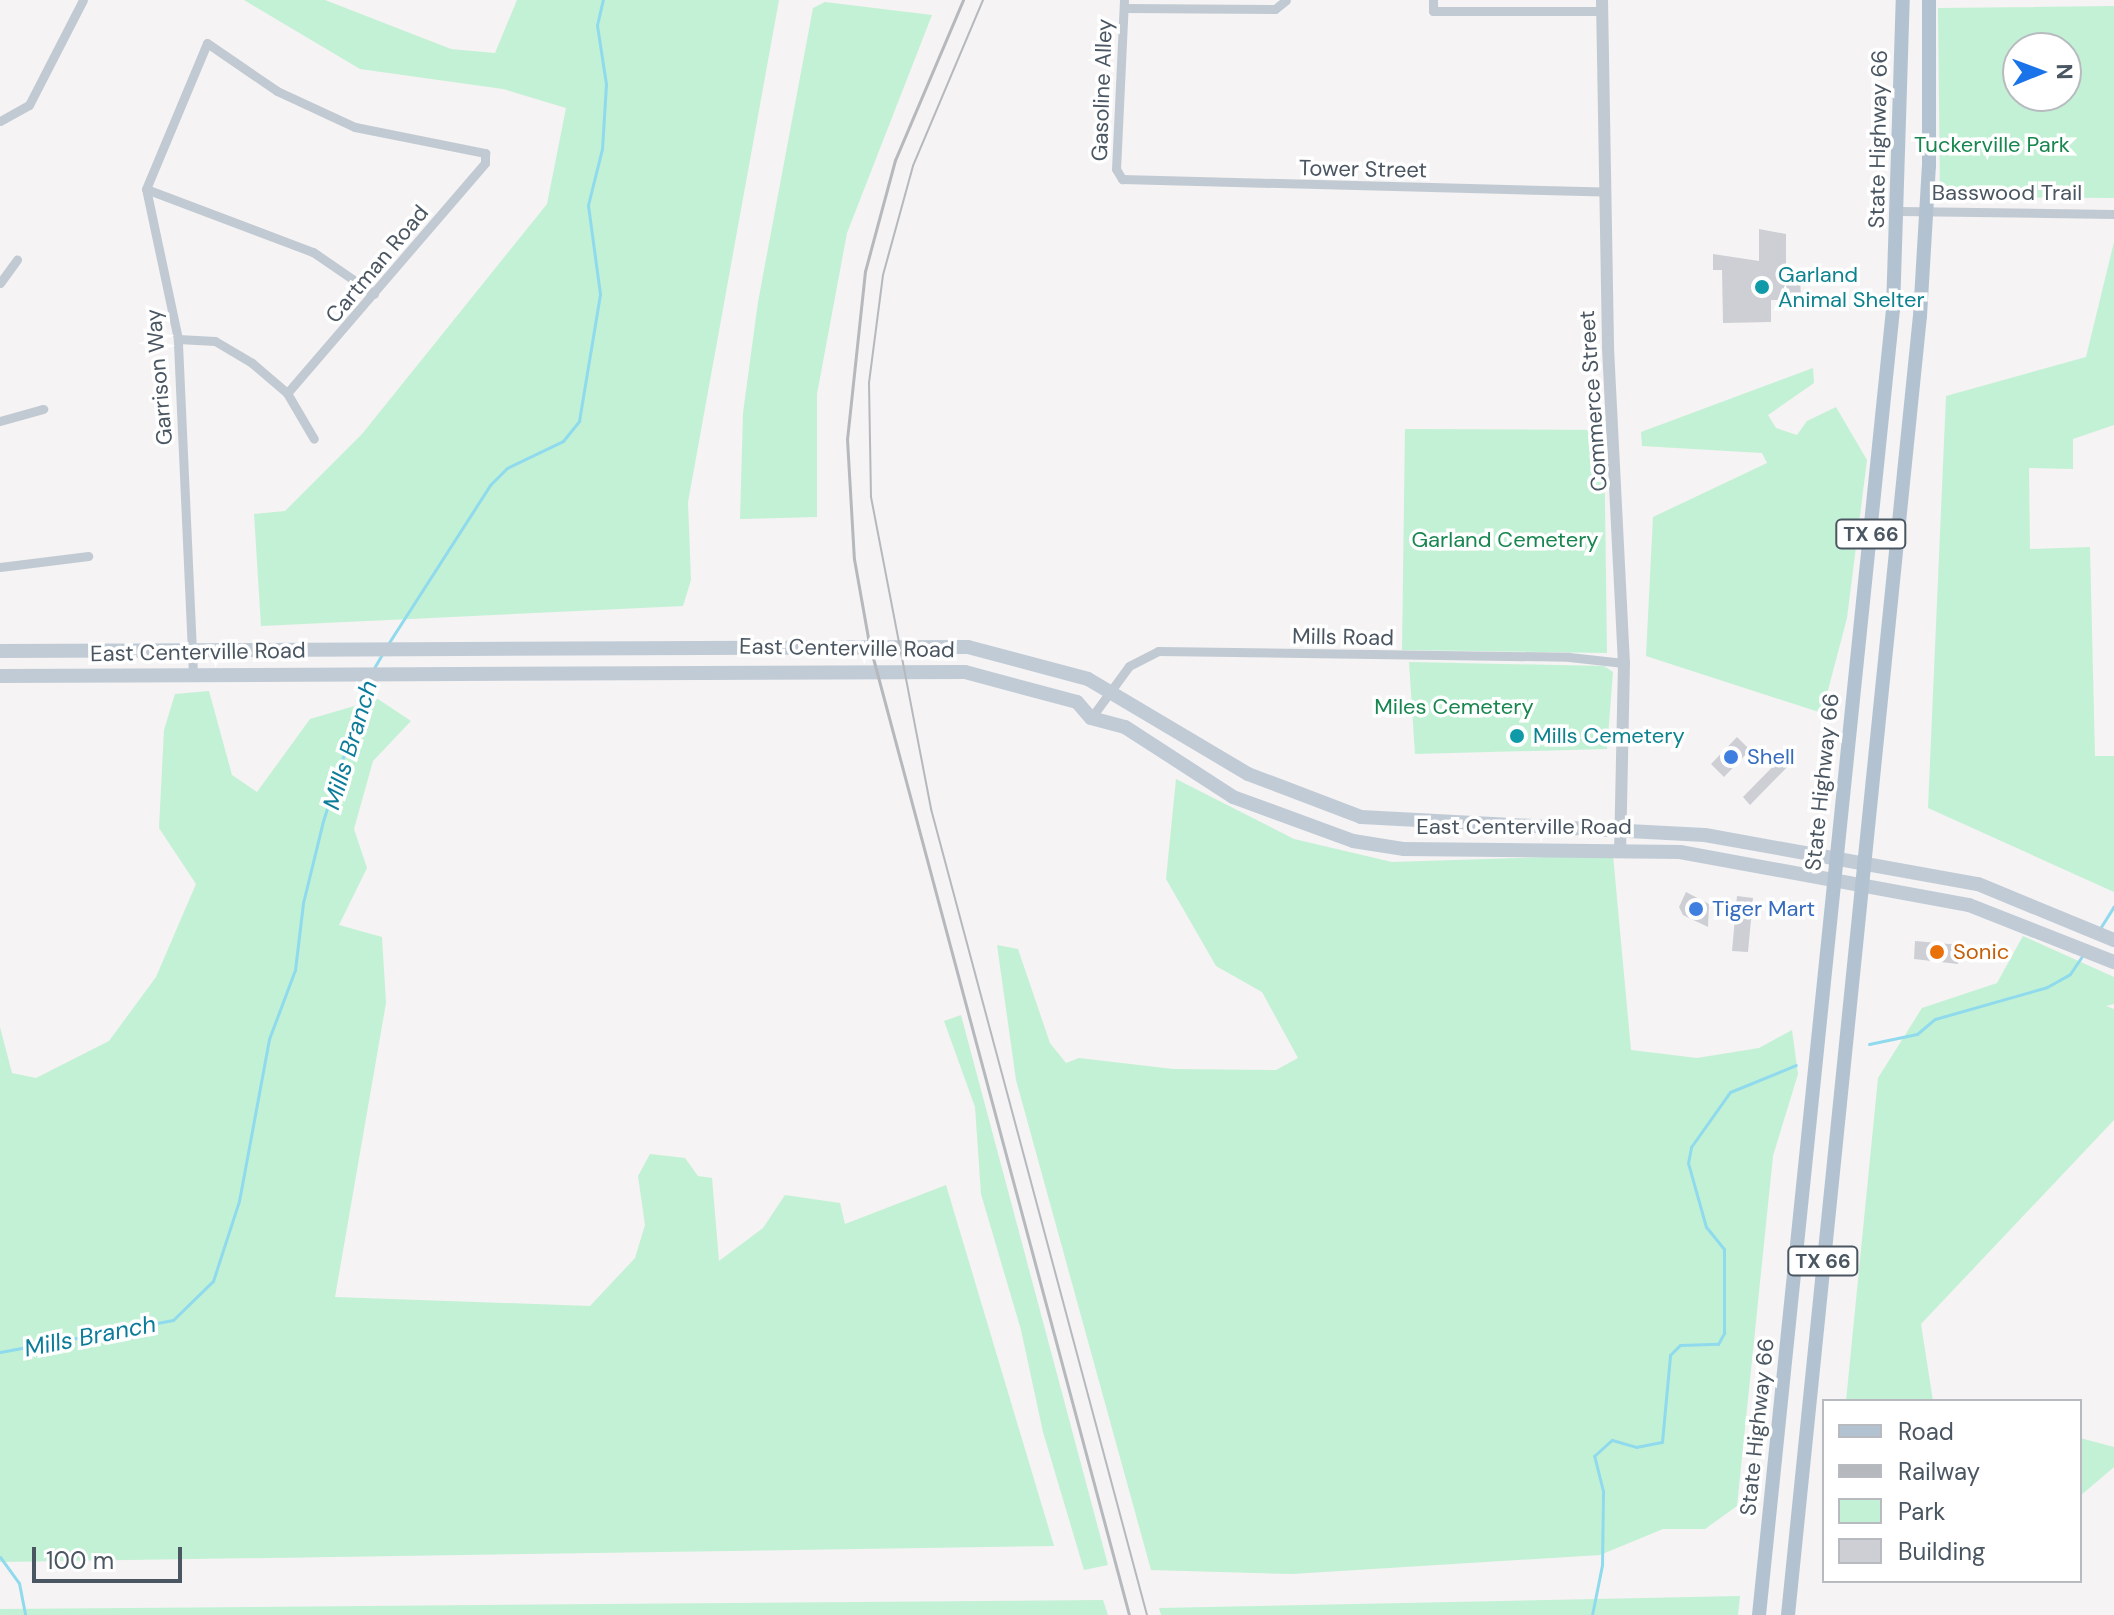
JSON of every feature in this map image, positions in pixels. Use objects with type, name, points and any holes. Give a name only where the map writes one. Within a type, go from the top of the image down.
[{"type":"main road","name":"State Highway 66","points":[[1759,1615],[1900,211],[1903,0]]},
{"type":"main road","name":"TX 66","points":[[1788,1615],[1928,211],[1929,0]]},
{"type":"main road","points":[[749,643],[749,669]]},
{"type":"main road","name":"East Centerville Road","points":[[0,651],[936,644],[994,652],[1111,691],[1248,774],[1361,817],[1406,824],[1664,828],[1960,880],[2030,903],[2114,940]]},
{"type":"main road","points":[[550,646],[551,671]]},
{"type":"main road","points":[[994,652],[996,678]]},
{"type":"main road","name":"East Centerville Road","points":[[0,676],[900,668],[996,678],[1077,702],[1091,718],[1125,727],[1233,797],[1353,841],[1484,852],[1620,848],[1680,852],[1860,888],[1969,905],[2022,922],[2114,962]]},
{"type":"street","points":[[0,121],[29,105],[83,0]]},
{"type":"street","points":[[1124,4],[1284,4]]},
{"type":"street","name":"Gasoline Alley","points":[[1122,179],[1116,169],[1124,4]]},
{"type":"street","points":[[1433,5],[1602,6]]},
{"type":"street","name":"Commerce Street","points":[[1602,6],[1603,192],[1624,663],[1620,848]]},
{"type":"street","name":"Cartman Road","points":[[146,189],[207,43],[277,91],[355,127],[485,153],[485,163],[287,393]]},
{"type":"street","name":"Tower Street","points":[[1122,179],[1603,192]]},
{"type":"street","points":[[146,189],[313,252],[374,294]]},
{"type":"street","name":"Garrison Way","points":[[146,189],[178,339],[193,674]]},
{"type":"street","name":"Basswood Trail","points":[[1900,211],[2114,214]]},
{"type":"street","points":[[0,283],[17,260]]},
{"type":"street","points":[[178,339],[215,341],[287,393],[314,439]]},
{"type":"street","points":[[0,421],[43,409]]},
{"type":"street","points":[[0,567],[88,556]]},
{"type":"street","name":"Mills Road","points":[[1091,718],[1129,666],[1158,651],[1569,657],[1624,663]]},
{"type":"green space","points":[[244,0],[325,0],[451,49],[495,53],[517,0],[779,0],[688,502],[691,580],[683,606],[261,626],[254,514],[285,511],[362,434],[547,204],[566,108],[503,89],[360,69]]},
{"type":"green space","points":[[825,2],[932,15],[847,233],[817,394],[817,517],[740,519],[743,413],[758,302],[813,8]]},
{"type":"green space","name":"Tuckerville Park","points":[[2114,6],[2114,198],[1940,197],[1938,8]]},
{"type":"green space","points":[[2114,242],[2114,425],[2073,439],[2073,469],[2029,468],[2030,549],[2090,547],[2095,756],[2114,756],[2114,892],[1928,808],[1946,396],[2086,357]]},
{"type":"green space","points":[[1813,368],[1814,383],[1768,415],[1776,428],[1797,435],[1807,421],[1836,407],[1867,460],[1847,618],[1822,713],[1646,656],[1653,517],[1767,463],[1762,453],[1642,446],[1641,432]]},
{"type":"green space","name":"Garland Cemetery","points":[[1405,429],[1604,430],[1607,653],[1402,650]]},
{"type":"green space","name":"Miles Cemetery","points":[[1409,662],[1604,666],[1613,672],[1607,749],[1415,754]]},
{"type":"green space","points":[[209,691],[232,775],[257,792],[310,719],[378,699],[411,721],[373,761],[354,829],[367,868],[339,925],[382,937],[386,1003],[335,1297],[590,1306],[635,1258],[645,1225],[638,1176],[650,1154],[685,1158],[698,1176],[712,1178],[719,1261],[763,1228],[785,1195],[840,1203],[845,1224],[946,1185],[1054,1546],[0,1562],[0,1027],[12,1073],[36,1078],[109,1041],[156,977],[196,884],[159,828],[164,730],[175,694]]},
{"type":"green space","points":[[1176,779],[1294,839],[1392,862],[1613,855],[1631,1050],[1697,1058],[1759,1048],[1792,1030],[1798,1074],[1773,1156],[1737,1506],[1705,1529],[1663,1529],[1600,1555],[1292,1574],[1151,1570],[1016,1080],[997,945],[1018,949],[1050,1043],[1066,1063],[1079,1058],[1173,1069],[1276,1070],[1298,1058],[1262,992],[1216,966],[1166,879]]},
{"type":"green space","points":[[2023,936],[2114,977],[2114,1004],[2106,1006],[2114,1009],[2114,1120],[1921,1324],[1933,1399],[1846,1399],[1878,1078],[1922,1008],[1997,983]]},
{"type":"green space","points":[[961,1015],[1108,1565],[1084,1570],[1043,1432],[1021,1330],[981,1194],[975,1107],[944,1021]]},
{"type":"green space","points":[[2082,1439],[2114,1447],[2114,1467],[2082,1494]]},
{"type":"green space","points":[[1740,1596],[1738,1615],[1161,1615],[1159,1608]]},
{"type":"green space","points":[[1103,1600],[1108,1615],[0,1615],[0,1609]]},
{"type":"building","name":"Garland Animal Shelter","points":[[1759,229],[1786,234],[1786,274],[1800,274],[1801,300],[1771,300],[1771,322],[1723,323],[1722,270],[1713,270],[1713,254],[1759,261]]},
{"type":"building","name":"Shell","points":[[1737,737],[1750,750],[1724,777],[1711,764]]},
{"type":"building","name":"Shell","points":[[1788,751],[1796,758],[1750,805],[1743,797]]},
{"type":"building","name":"Tiger Mart","points":[[1686,892],[1709,904],[1708,927],[1683,915],[1679,907]]},
{"type":"building","points":[[1737,896],[1753,898],[1748,952],[1732,951]]},
{"type":"building","name":"Sonic","points":[[1915,941],[1960,945],[1958,964],[1914,959]]},
{"type":"waterway","name":"Mills Branch","points":[[388,644],[490,485],[507,468],[563,441],[579,421],[600,294],[588,205],[602,149],[606,84],[597,25],[603,0]]},
{"type":"waterway","name":"Mills Branch","points":[[374,668],[382,654]]},
{"type":"waterway","name":"Mills Branch","points":[[0,1352],[173,1320],[213,1281],[239,1201],[269,1039],[295,970],[303,903],[323,821],[368,678]]},
{"type":"waterway","points":[[2099,930],[2114,906]]},
{"type":"waterway","points":[[1869,1044],[1917,1034],[1935,1019],[2047,987],[2070,974],[2082,956]]},
{"type":"waterway","points":[[1592,1615],[1602,1565],[1603,1491],[1594,1456],[1612,1440],[1636,1447],[1662,1442],[1670,1355],[1680,1345],[1718,1344],[1724,1333],[1724,1249],[1706,1227],[1688,1163],[1691,1147],[1730,1092],[1796,1065]]},
{"type":"waterway","name":"Mills Branch","points":[[0,1557],[19,1583],[25,1615]]},
{"type":"tram line","points":[[983,0],[913,166],[883,275],[869,383],[871,497],[931,809],[1147,1615]]},
{"type":"railway","points":[[963,0],[895,160],[865,271],[847,439],[854,559],[869,643],[1129,1615]]},
{"type":"place","name":"Garland Animal Shelter","points":[[1762,287]]},
{"type":"place","name":"Mills Cemetery","points":[[1517,736]]},
{"type":"place","name":"Shell","points":[[1731,757]]},
{"type":"place","name":"Tiger Mart","points":[[1696,909]]},
{"type":"place","name":"Sonic","points":[[1937,952]]}]
